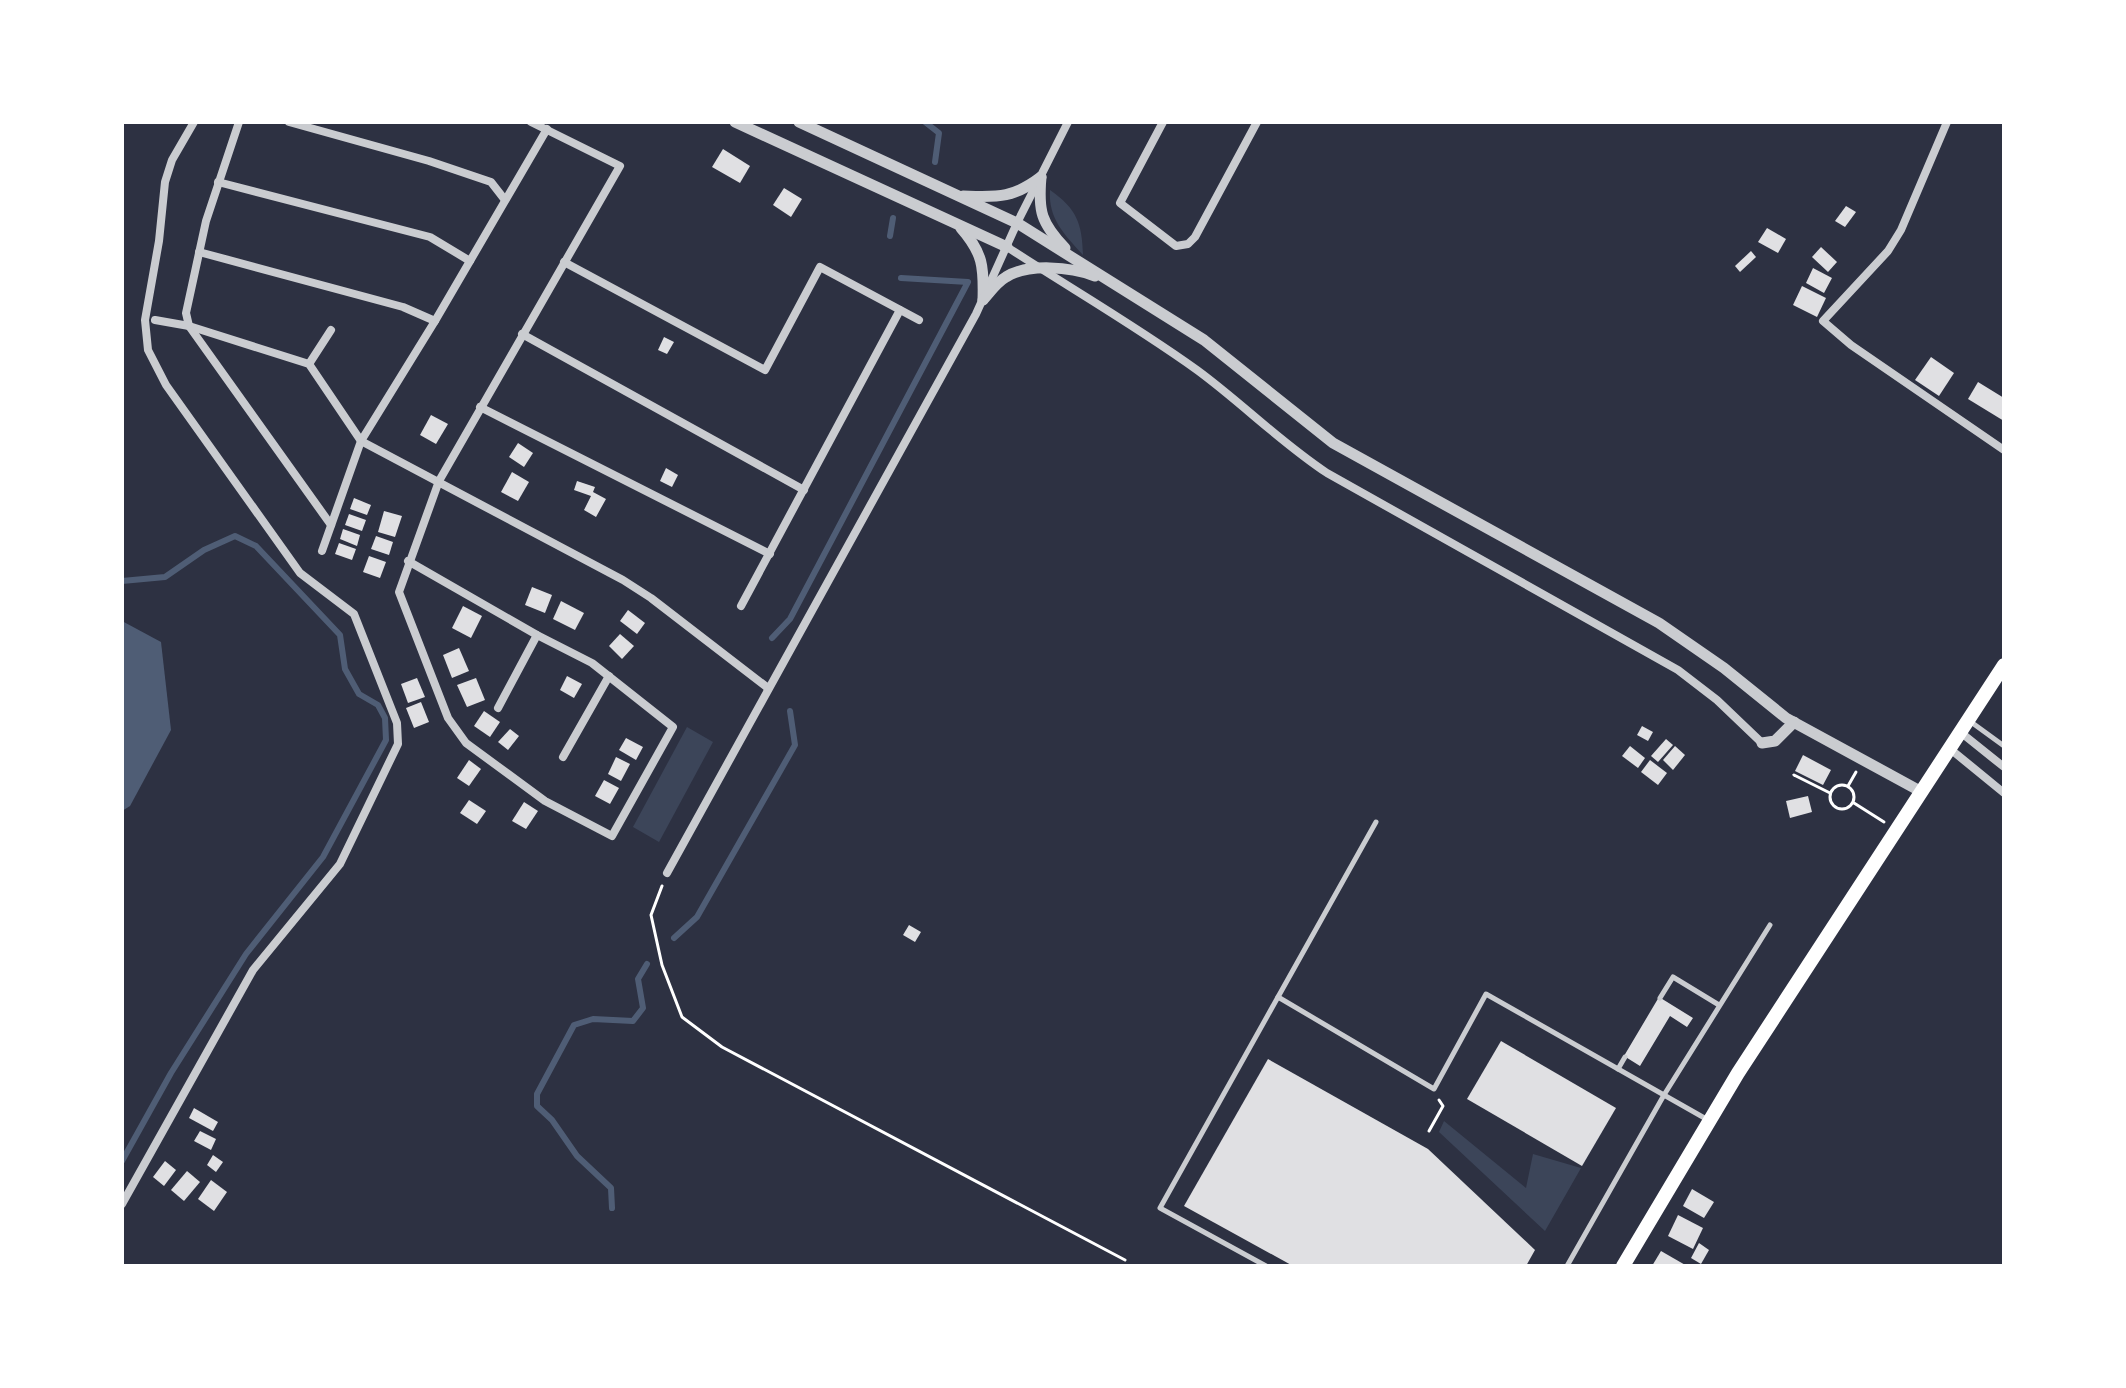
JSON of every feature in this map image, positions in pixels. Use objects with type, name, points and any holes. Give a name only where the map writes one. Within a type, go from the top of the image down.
[{"type":"main road","points":[[1623,1266],[1709,1120],[2004,665]]},
{"type":"street","points":[[122,1204],[253,970],[340,864],[398,744],[397,723],[354,614],[300,573],[166,385],[148,350],[145,320],[159,241],[165,182],[172,160],[194,122]]},
{"type":"street","points":[[239,122],[218,182],[186,313],[189,326],[331,525]]},
{"type":"street","points":[[289,122],[429,161],[491,182],[505,200]]},
{"type":"street","points":[[408,561],[592,663],[673,727],[612,836],[545,801],[466,743],[448,718],[399,592],[408,561],[439,481],[620,166],[531,122]]},
{"type":"street","points":[[735,122],[1007,247],[1181,359],[1327,473],[1678,670],[1717,700],[1762,743],[1775,741],[1794,722]]},
{"type":"street","points":[[799,122],[1017,223],[1227,356],[1333,443],[1659,623],[1794,722],[1920,791]]},
{"type":"street","points":[[667,873],[983,300],[1017,223],[1068,122]]},
{"type":"street","points":[[1163,122],[1120,203],[1176,246],[1188,244],[1195,237],[1257,122]]},
{"type":"street","points":[[1947,122],[1901,230],[1888,251],[1823,321],[1851,345],[2004,450]]},
{"type":"street","points":[[322,551],[361,441],[547,129]]},
{"type":"street","points":[[958,196],[999,197],[1015,194],[1041,177]]},
{"type":"street","points":[[1041,177],[1040,210],[1044,224],[1076,260]]},
{"type":"street","points":[[218,182],[430,237],[470,261]]},
{"type":"street","points":[[957,225],[973,242],[980,256],[984,271],[983,300]]},
{"type":"street","points":[[199,252],[403,307],[435,321]]},
{"type":"street","points":[[564,262],[765,370],[820,267],[919,320]]},
{"type":"street","points":[[983,300],[1007,276],[1028,269],[1087,273],[1114,284]]},
{"type":"street","points":[[741,606],[900,310]]},
{"type":"street","points":[[155,320],[189,326],[309,364],[361,441],[642,592],[768,688]]},
{"type":"street","points":[[309,364],[331,330]]},
{"type":"street","points":[[522,334],[804,490]]},
{"type":"street","points":[[480,407],[770,554]]},
{"type":"street","points":[[498,708],[537,635]]},
{"type":"street","points":[[563,757],[609,676]]},
{"type":"street","points":[[1963,725],[2004,767]]},
{"type":"street","points":[[1948,747],[2004,793]]},
{"type":"lane","points":[[1963,725],[2004,746]]},
{"type":"lane","points":[[1266,1266],[1160,1208],[1376,822]]},
{"type":"lane","points":[[1567,1266],[1664,1095],[1770,925]]},
{"type":"lane","points":[[1660,998],[1673,977],[1720,1005]]},
{"type":"lane","points":[[1278,997],[1434,1089],[1486,994],[1709,1120]]},
{"type":"lane","points":[[1618,1069],[1625,1057]]},
{"type":"path","points":[[1794,775],[1831,793]]},
{"type":"path","points":[[1836,786],[1848,786],[1853,792],[1854,803],[1848,809],[1840,809],[1830,802],[1831,793],[1836,786]]},
{"type":"path","points":[[1854,803],[1896,829]]},
{"type":"path","points":[[667,873],[651,915],[662,965],[682,1017],[722,1047],[1125,1260]]},
{"type":"path","points":[[1429,1131],[1443,1106],[1434,1089]]},
{"type":"shaded area","points":[[1050,190],[1072,210],[1079,225],[1083,255],[1055,218]]},
{"type":"shaded area","points":[[122,621],[161,642],[171,730],[130,806],[122,811]]},
{"type":"shaded area","points":[[687,727],[713,742],[659,842],[633,827]]},
{"type":"shaded area","points":[[1444,1121],[1526,1188],[1533,1154],[1581,1168],[1545,1231],[1439,1132]]},
{"type":"building","points":[[723,149],[750,166],[740,183],[712,167]]},
{"type":"building","points":[[784,188],[802,199],[791,217],[773,205]]},
{"type":"building","points":[[1846,206],[1856,212],[1845,227],[1835,221]]},
{"type":"building","points":[[1767,228],[1786,239],[1778,253],[1758,242]]},
{"type":"building","points":[[1821,247],[1837,262],[1828,272],[1812,257]]},
{"type":"building","points":[[1751,251],[1756,257],[1740,272],[1735,266]]},
{"type":"building","points":[[1813,268],[1832,278],[1824,293],[1806,283]]},
{"type":"building","points":[[1802,286],[1826,298],[1817,317],[1793,305]]},
{"type":"building","points":[[664,337],[674,342],[667,354],[658,350]]},
{"type":"building","points":[[1931,357],[1954,373],[1939,396],[1915,380]]},
{"type":"building","points":[[1978,382],[2004,398],[2004,421],[1968,399]]},
{"type":"building","points":[[431,415],[448,424],[436,444],[420,435]]},
{"type":"building","points":[[518,443],[533,453],[524,467],[509,457]]},
{"type":"building","points":[[666,468],[678,475],[672,487],[660,481]]},
{"type":"building","points":[[512,472],[529,482],[518,501],[501,492]]},
{"type":"building","points":[[577,481],[595,487],[593,492],[606,499],[596,517],[584,510],[591,496],[574,490]]},
{"type":"building","points":[[354,498],[371,505],[367,515],[350,509]]},
{"type":"building","points":[[384,511],[402,516],[395,537],[378,532]]},
{"type":"building","points":[[349,514],[366,520],[362,531],[345,525]]},
{"type":"building","points":[[343,529],[360,535],[357,546],[340,539]]},
{"type":"building","points":[[376,536],[393,542],[389,555],[371,549]]},
{"type":"building","points":[[339,543],[356,549],[352,560],[335,554]]},
{"type":"building","points":[[369,556],[386,562],[380,578],[363,572]]},
{"type":"building","points":[[532,587],[552,595],[545,613],[525,605]]},
{"type":"building","points":[[561,601],[584,613],[575,630],[553,619]]},
{"type":"building","points":[[463,606],[482,616],[471,638],[452,628]]},
{"type":"building","points":[[628,610],[645,623],[637,634],[620,621]]},
{"type":"building","points":[[620,634],[634,646],[622,659],[609,646]]},
{"type":"building","points":[[459,648],[469,671],[452,678],[443,655]]},
{"type":"building","points":[[567,676],[582,684],[574,698],[560,690]]},
{"type":"building","points":[[417,678],[425,697],[408,703],[401,684]]},
{"type":"building","points":[[476,678],[485,700],[467,707],[457,685]]},
{"type":"building","points":[[421,702],[429,722],[414,728],[406,708]]},
{"type":"building","points":[[484,711],[500,722],[490,737],[474,726]]},
{"type":"building","points":[[1642,726],[1653,732],[1648,741],[1637,735]]},
{"type":"building","points":[[510,729],[519,736],[508,750],[498,742]]},
{"type":"building","points":[[626,738],[643,747],[636,760],[619,750]]},
{"type":"building","points":[[1666,739],[1673,745],[1658,762],[1651,756]]},
{"type":"building","points":[[1630,746],[1645,758],[1638,768],[1622,756]]},
{"type":"building","points":[[1675,746],[1685,755],[1673,770],[1663,760]]},
{"type":"building","points":[[1803,755],[1831,770],[1823,785],[1795,771]]},
{"type":"building","points":[[616,757],[630,764],[621,781],[608,774]]},
{"type":"building","points":[[469,760],[481,769],[469,786],[457,778]]},
{"type":"building","points":[[1650,760],[1667,773],[1658,785],[1641,772]]},
{"type":"building","points":[[604,780],[619,788],[610,804],[595,796]]},
{"type":"building","points":[[1808,796],[1812,812],[1790,818],[1786,801]]},
{"type":"building","points":[[469,800],[486,811],[477,824],[460,813]]},
{"type":"building","points":[[524,802],[538,811],[526,829],[512,821]]},
{"type":"building","points":[[909,925],[921,932],[915,942],[903,935]]},
{"type":"building","points":[[1659,997],[1693,1018],[1687,1027],[1670,1016],[1640,1066],[1624,1056]]},
{"type":"building","points":[[1501,1041],[1616,1108],[1582,1166],[1467,1099]]},
{"type":"building","points":[[1268,1059],[1428,1149],[1535,1250],[1526,1266],[1293,1266],[1184,1206]]},
{"type":"building","points":[[194,1108],[218,1122],[213,1131],[189,1118]]},
{"type":"building","points":[[200,1131],[216,1139],[211,1150],[194,1141]]},
{"type":"building","points":[[213,1155],[223,1162],[216,1172],[207,1165]]},
{"type":"building","points":[[165,1161],[176,1170],[164,1186],[153,1177]]},
{"type":"building","points":[[187,1171],[200,1182],[184,1201],[171,1190]]},
{"type":"building","points":[[211,1180],[227,1192],[214,1211],[198,1199]]},
{"type":"building","points":[[1692,1189],[1714,1202],[1704,1218],[1683,1206]]},
{"type":"building","points":[[1678,1215],[1703,1228],[1693,1249],[1668,1236]]},
{"type":"building","points":[[1699,1243],[1709,1250],[1701,1264],[1691,1258]]},
{"type":"building","points":[[1661,1251],[1687,1266],[1652,1266]]},
{"type":"waterway","points":[[925,122],[939,133],[935,162]]},
{"type":"waterway","points":[[890,236],[893,218]]},
{"type":"waterway","points":[[772,638],[790,619],[968,282],[901,278]]},
{"type":"waterway","points":[[122,581],[165,577],[204,550],[235,536],[256,546],[340,635],[345,669],[359,694],[378,705],[385,718],[386,740],[323,857],[246,954],[171,1073],[122,1161]]},
{"type":"waterway","points":[[674,938],[697,917],[795,745],[790,711]]},
{"type":"waterway","points":[[612,1208],[611,1188],[577,1156],[552,1120],[537,1106],[537,1094],[574,1025],[593,1019],[633,1021],[643,1008],[638,979],[647,964]]}]
